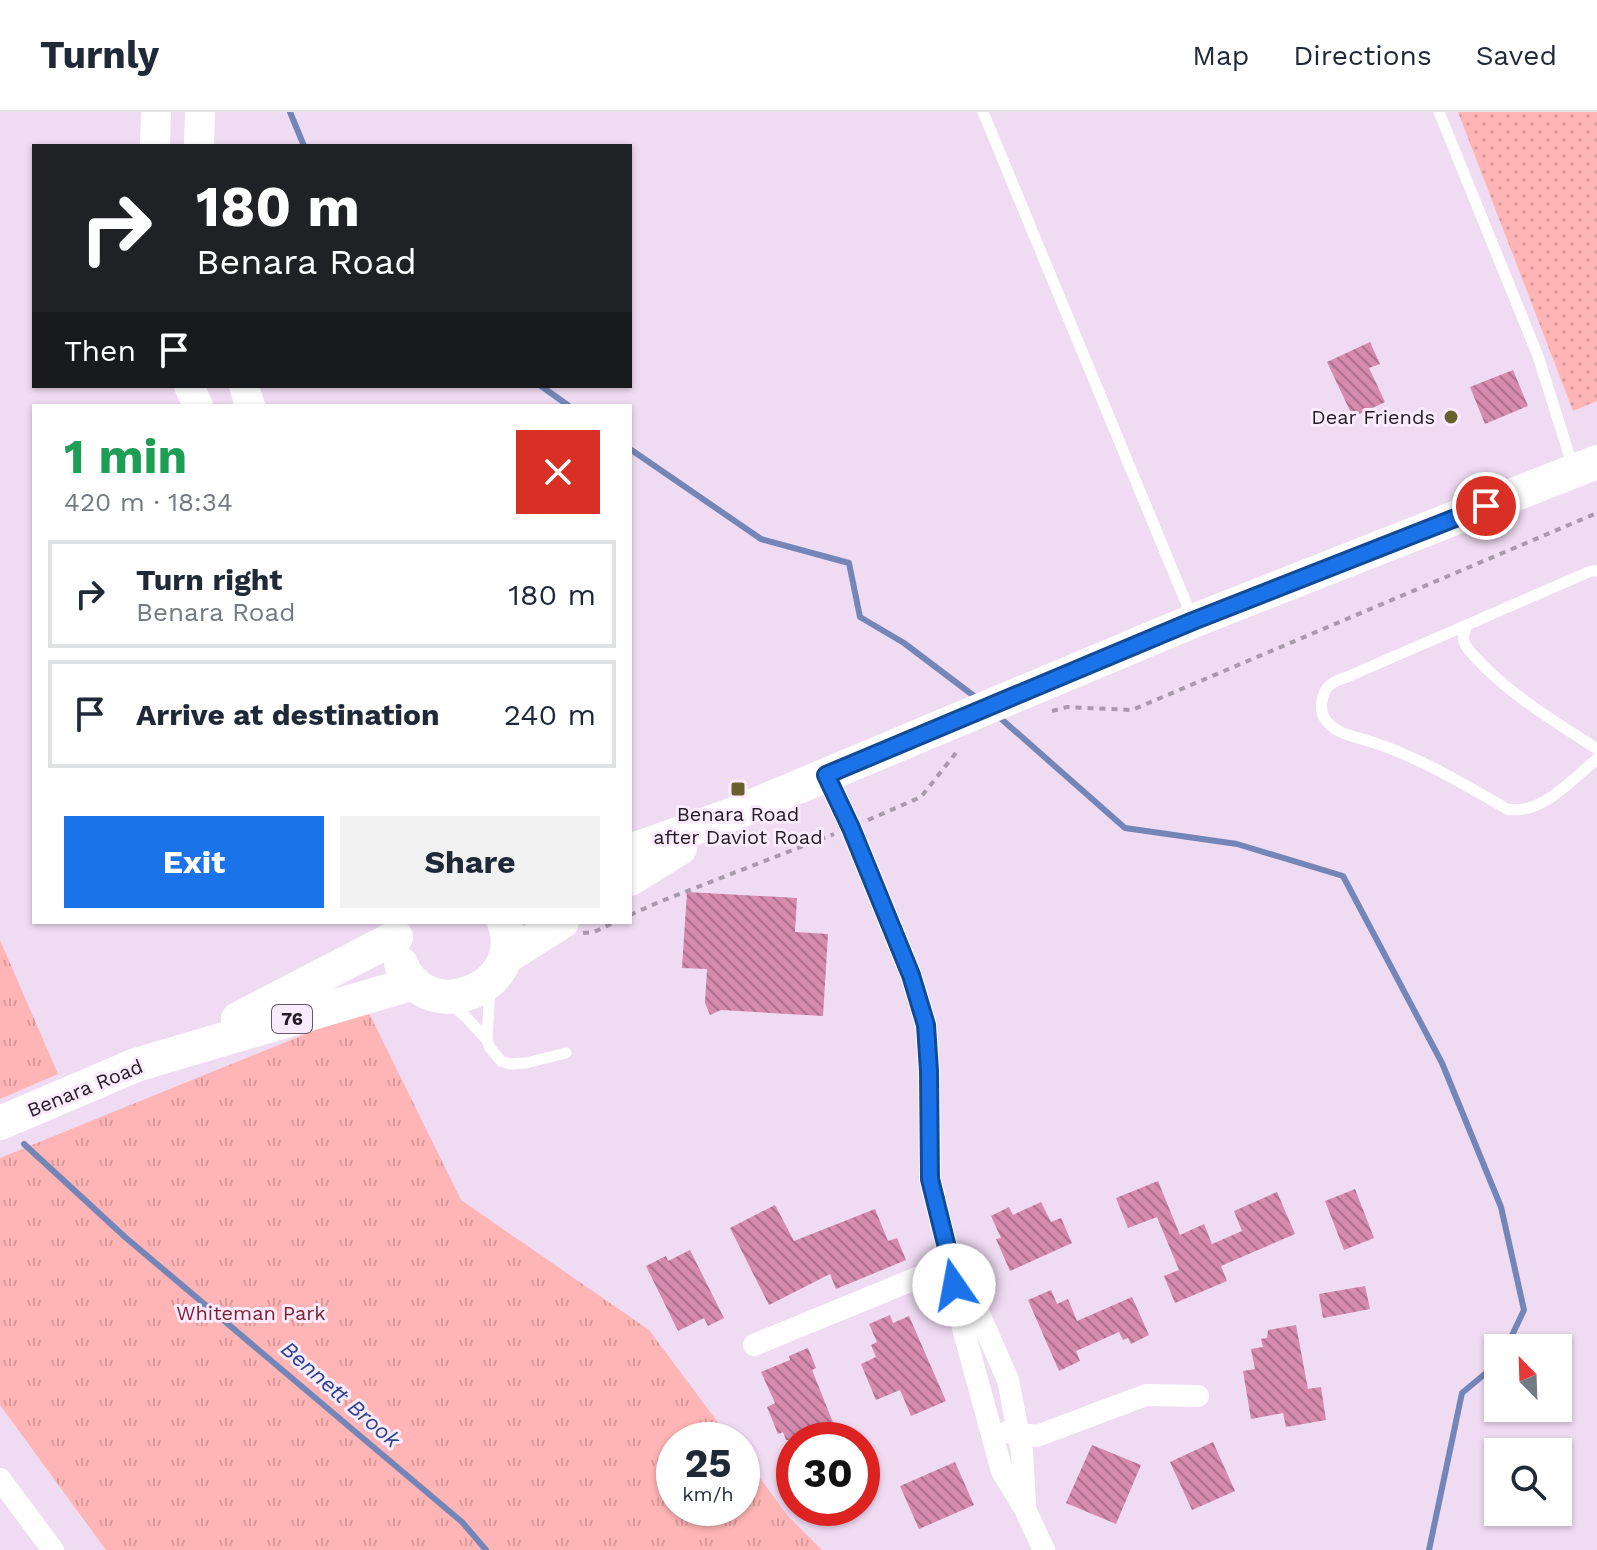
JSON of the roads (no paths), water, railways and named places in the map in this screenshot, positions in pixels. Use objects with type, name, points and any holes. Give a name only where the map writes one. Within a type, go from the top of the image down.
[{"type":"main road","points":[[632,850],[731,815],[1193,621],[1586,466]]},
{"type":"main road","points":[[632,878],[731,815]]},
{"type":"main road","points":[[498,970],[508,942],[504,924]]},
{"type":"main road","name":"76","points":[[398,930],[397,954],[403,970],[428,989],[458,997],[475,992],[498,970],[559,924]]},
{"type":"main road","name":"Benara Road","points":[[170,1054],[398,930]]},
{"type":"main road","name":"Benara Road","points":[[0,1123],[136,1065],[170,1054],[428,989]]},
{"type":"street","points":[[155,144],[156,112]]},
{"type":"street","points":[[199,144],[200,112]]},
{"type":"street","points":[[826,775],[911,975],[926,1025],[930,1179],[951,1264],[957,1306],[1002,1471],[1025,1509],[1044,1550]]},
{"type":"street","points":[[754,1345],[951,1264]]},
{"type":"street","points":[[951,1264],[976,1307],[1008,1380],[1019,1434],[1025,1509]]},
{"type":"street","points":[[991,1430],[1037,1436],[1146,1395],[1198,1396]]},
{"type":"street","points":[[0,1479],[52,1550]]},
{"type":"lane","points":[[983,112],[1193,621]]},
{"type":"lane","points":[[1439,112],[1586,466]]},
{"type":"lane","points":[[1597,571],[1347,677],[1330,686],[1322,701],[1324,718],[1336,729],[1436,768],[1507,809],[1526,810],[1541,804],[1597,759]]},
{"type":"lane","points":[[1468,624],[1463,640],[1466,647],[1491,674],[1535,710],[1597,749]]},
{"type":"lane","points":[[487,1040],[498,970]]},
{"type":"lane","points":[[428,989],[466,1017],[501,1061],[526,1063],[566,1053]]},
{"type":"waterway","points":[[290,112],[303,144]]},
{"type":"waterway","points":[[544,388],[566,404]]},
{"type":"waterway","points":[[632,450],[761,539],[849,563],[860,617],[904,643],[978,699]]},
{"type":"waterway","points":[[998,716],[1125,828],[1237,844],[1343,876],[1442,1063],[1501,1207],[1524,1310],[1513,1334]]},
{"type":"waterway","name":"Bennett Brook","points":[[24,1144],[125,1237],[462,1522],[486,1550]]},
{"type":"waterway","points":[[1429,1550],[1462,1393],[1484,1375]]},
{"type":"place","name":"Dear Friends","points":[[1451,417]]},
{"type":"place","name":"Benara Road after Daviot Road","points":[[738,789]]},
{"type":"park label","name":"Whiteman Park","points":[[251,1313]]}]
